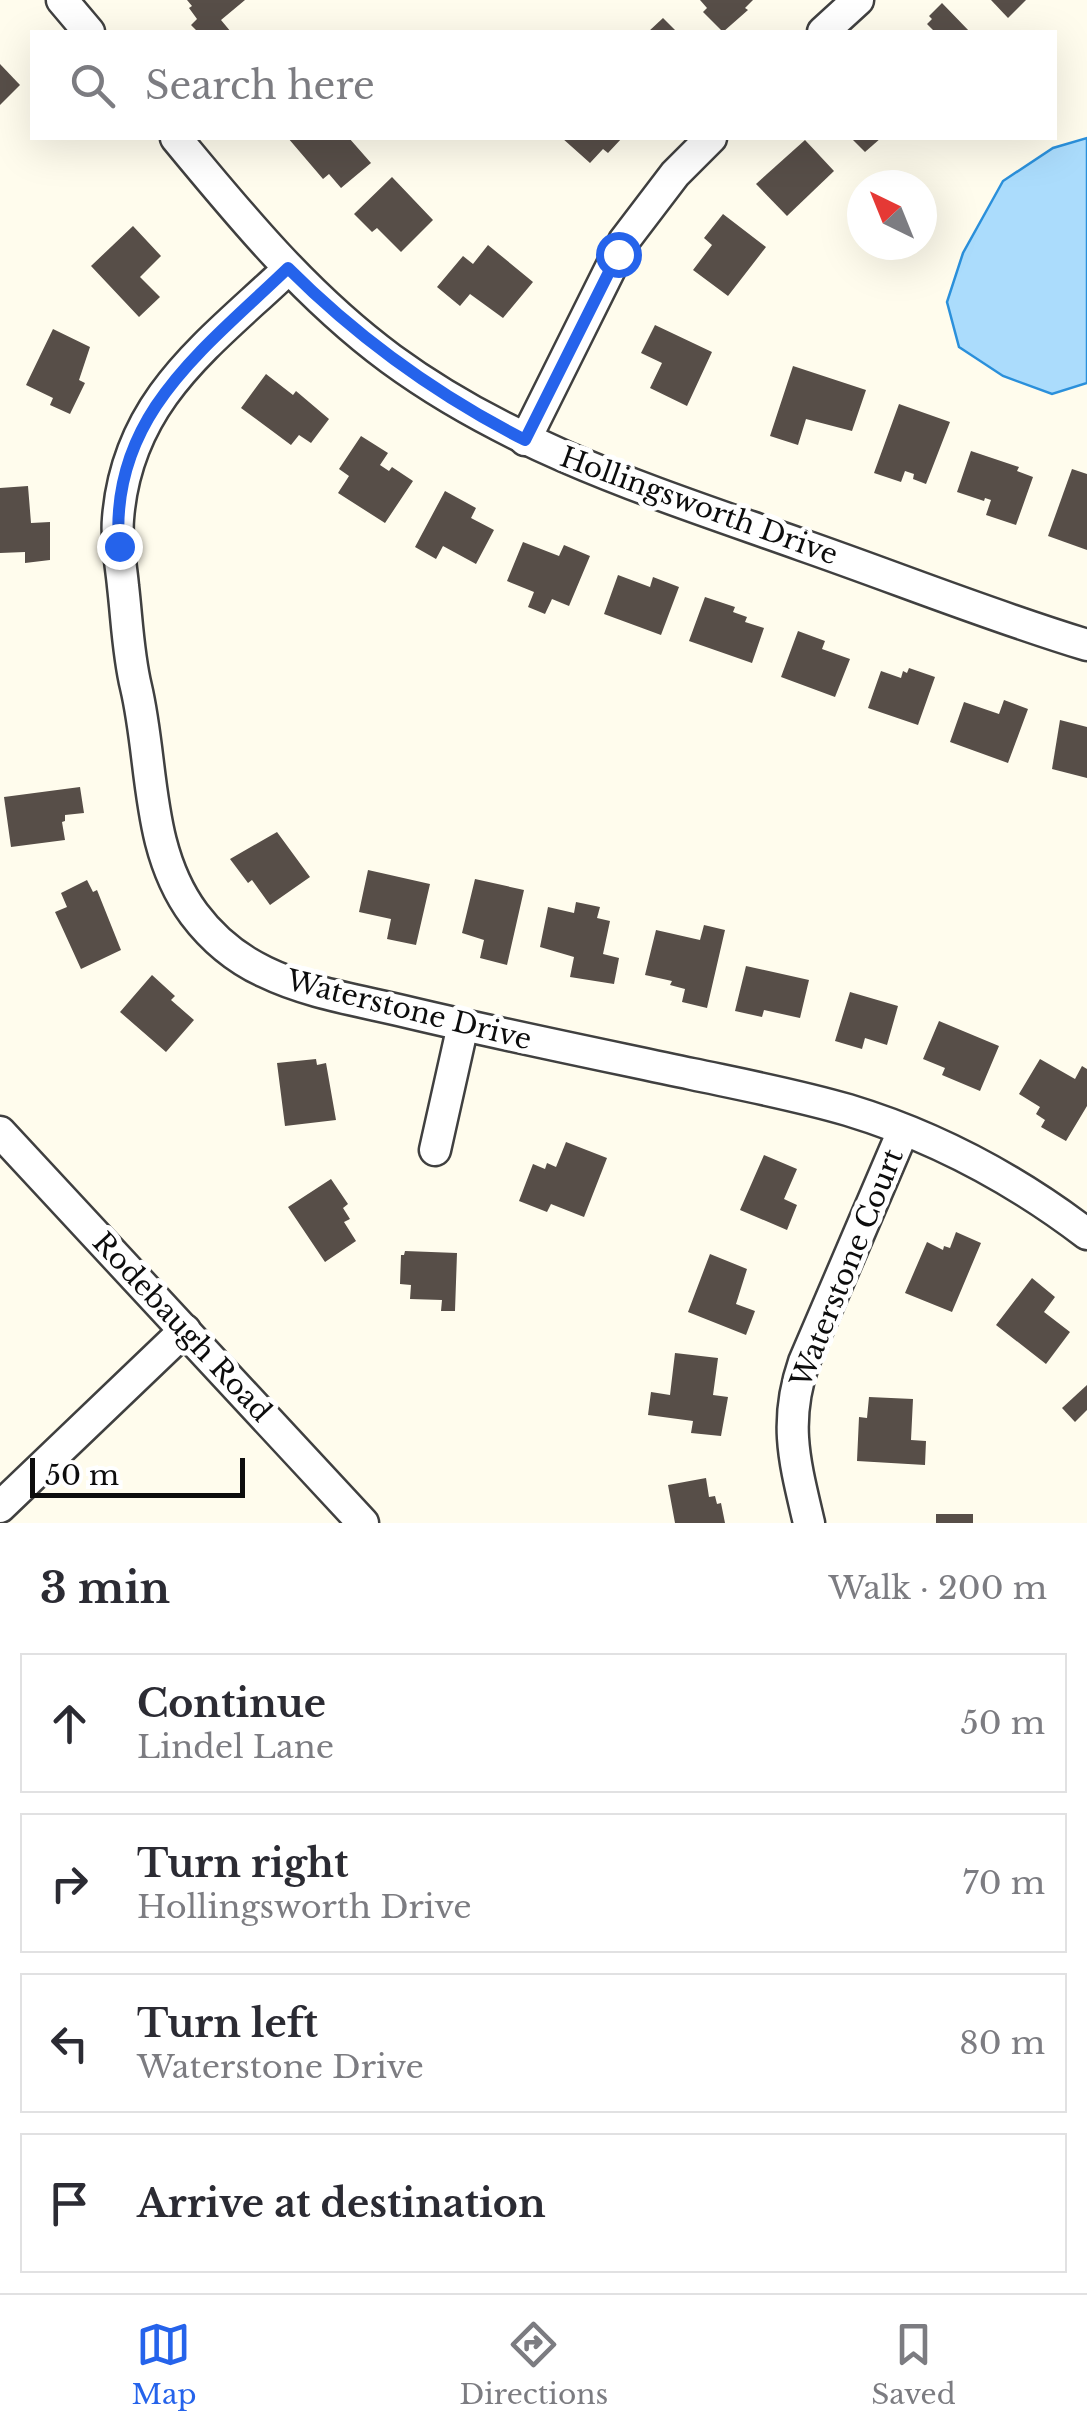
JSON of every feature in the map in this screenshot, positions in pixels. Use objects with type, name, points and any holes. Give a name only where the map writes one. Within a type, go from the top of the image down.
[{"type":"street","points":[[62,0],[87,30]]},
{"type":"street","points":[[825,30],[858,0]]},
{"type":"street","name":"Hollingsworth Drive","points":[[178,140],[288,268],[389,357],[455,402],[525,440],[622,482],[1087,645]]},
{"type":"street","points":[[525,440],[624,241],[675,174],[709,140]]},
{"type":"street","name":"Waterstone Drive","points":[[288,268],[172,380],[145,419],[123,478],[119,546],[131,661],[160,844],[196,917],[247,963],[297,985],[463,1026],[813,1100],[903,1131],[986,1169],[1087,1234]]},
{"type":"street","points":[[435,1150],[463,1026]]},
{"type":"street","name":"Waterstone Court","points":[[809,1523],[794,1459],[794,1398],[804,1362],[903,1131]]},
{"type":"street","name":"Rodebaugh Road","points":[[0,1132],[363,1523]]},
{"type":"street","points":[[0,1507],[185,1330]]},
{"type":"water","points":[[1087,138],[1087,383],[1052,394],[1003,376],[959,347],[947,302],[963,253],[1003,181],[1053,148]]},
{"type":"building","points":[[187,0],[245,0],[221,20],[229,30],[196,30],[191,25],[197,19],[189,8],[192,6]]},
{"type":"building","points":[[700,0],[753,0],[745,8],[748,10],[725,30],[703,12],[707,8]]},
{"type":"building","points":[[991,0],[1026,0],[1008,18]]},
{"type":"building","points":[[942,3],[968,30],[933,30],[927,24],[932,19],[929,16]]},
{"type":"building","points":[[663,18],[675,30],[650,30]]},
{"type":"building","points":[[0,64],[20,85],[0,105]]},
{"type":"building","points":[[290,140],[351,140],[371,163],[341,188],[329,174],[323,179]]},
{"type":"building","points":[[564,140],[620,140],[608,153],[603,149],[590,163]]},
{"type":"building","points":[[805,140],[834,171],[787,216],[756,184]]},
{"type":"building","points":[[853,140],[879,140],[865,152]]},
{"type":"building","points":[[392,177],[433,220],[401,252],[377,228],[372,232],[354,214]]},
{"type":"building","points":[[723,214],[766,247],[728,296],[693,270],[712,245],[704,238]]},
{"type":"building","points":[[133,226],[161,256],[140,277],[160,297],[139,317],[91,266]]},
{"type":"building","points":[[488,245],[533,282],[503,318],[470,294],[460,306],[437,287],[463,256],[473,264]]},
{"type":"building","points":[[655,325],[712,352],[687,406],[650,388],[662,363],[641,353]]},
{"type":"building","points":[[53,329],[90,347],[79,380],[85,383],[70,414],[50,405],[53,398],[26,385]]},
{"type":"building","points":[[793,366],[866,390],[852,431],[806,419],[798,445],[770,436]]},
{"type":"building","points":[[266,374],[293,395],[296,391],[329,419],[311,443],[299,435],[291,445],[241,408]]},
{"type":"building","points":[[899,404],[950,422],[926,484],[905,471],[901,482],[874,473]]},
{"type":"building","points":[[361,436],[388,453],[380,465],[389,471],[392,467],[413,481],[385,523],[338,493],[349,476],[339,469]]},
{"type":"building","points":[[971,451],[1019,467],[1017,471],[1033,477],[1016,525],[986,515],[991,500],[957,492]]},
{"type":"building","points":[[1072,469],[1087,474],[1087,550],[1048,536]]},
{"type":"building","points":[[28,486],[31,523],[50,522],[50,560],[25,563],[25,552],[0,553],[0,488]]},
{"type":"building","points":[[445,491],[476,508],[471,518],[494,530],[476,564],[443,546],[436,559],[415,547]]},
{"type":"building","points":[[523,542],[559,556],[564,545],[590,556],[569,606],[552,599],[545,614],[528,607],[534,592],[507,581]]},
{"type":"building","points":[[618,575],[650,587],[653,577],[679,587],[661,635],[604,614]]},
{"type":"building","points":[[705,597],[735,607],[733,612],[747,617],[745,622],[764,628],[752,663],[689,641]]},
{"type":"building","points":[[798,631],[825,641],[822,649],[850,659],[835,697],[781,677]]},
{"type":"building","points":[[909,668],[935,677],[918,725],[868,708],[881,671],[901,678]]},
{"type":"building","points":[[1004,700],[1028,709],[1008,763],[950,742],[964,702],[999,714]]},
{"type":"building","points":[[1060,720],[1087,727],[1087,778],[1052,769]]},
{"type":"building","points":[[80,787],[84,813],[65,815],[65,840],[11,847],[4,797]]},
{"type":"building","points":[[277,832],[310,877],[270,905],[230,859]]},
{"type":"building","points":[[368,870],[430,884],[416,945],[387,939],[391,919],[359,912]]},
{"type":"building","points":[[475,879],[524,890],[507,965],[480,958],[484,940],[462,933]]},
{"type":"building","points":[[87,880],[93,892],[97,890],[121,950],[81,969],[55,912],[67,907],[61,893]]},
{"type":"building","points":[[576,902],[600,907],[597,918],[610,921],[603,954],[619,958],[614,984],[570,977],[574,957],[540,947],[548,907],[574,913]]},
{"type":"building","points":[[704,925],[725,930],[707,1008],[682,1002],[685,989],[670,985],[672,981],[645,975],[656,930],[700,940]]},
{"type":"building","points":[[746,966],[809,980],[800,1018],[764,1010],[762,1017],[735,1011]]},
{"type":"building","points":[[152,975],[175,996],[171,1000],[194,1020],[166,1052],[120,1012]]},
{"type":"building","points":[[850,992],[898,1006],[887,1045],[865,1038],[862,1049],[835,1041]]},
{"type":"building","points":[[939,1021],[999,1046],[980,1091],[942,1075],[945,1068],[923,1059]]},
{"type":"building","points":[[316,1059],[317,1065],[326,1063],[336,1120],[285,1126],[277,1063]]},
{"type":"building","points":[[1040,1059],[1075,1079],[1082,1066],[1087,1069],[1087,1106],[1066,1141],[1041,1127],[1045,1120],[1036,1114],[1040,1107],[1019,1094]]},
{"type":"building","points":[[566,1142],[607,1158],[584,1217],[551,1204],[547,1212],[519,1201],[533,1164],[545,1169],[547,1163],[556,1167]]},
{"type":"building","points":[[764,1155],[797,1169],[784,1199],[797,1205],[787,1230],[740,1210]]},
{"type":"building","points":[[331,1179],[348,1204],[343,1208],[350,1219],[344,1222],[356,1241],[325,1262],[288,1207]]},
{"type":"building","points":[[956,1232],[981,1243],[952,1312],[905,1293],[927,1242],[943,1250],[944,1246],[950,1248]]},
{"type":"building","points":[[405,1251],[457,1253],[455,1311],[441,1311],[442,1300],[410,1299],[411,1285],[400,1284],[401,1255]]},
{"type":"building","points":[[710,1254],[747,1269],[736,1304],[755,1311],[746,1335],[688,1312]]},
{"type":"building","points":[[1032,1278],[1055,1297],[1044,1312],[1070,1332],[1046,1364],[996,1325]]},
{"type":"building","points":[[675,1353],[718,1358],[713,1395],[728,1397],[721,1436],[691,1433],[693,1421],[648,1415],[651,1392],[670,1395]]},
{"type":"building","points":[[1087,1385],[1087,1410],[1075,1422],[1062,1408]]},
{"type":"building","points":[[869,1397],[913,1399],[911,1440],[926,1441],[925,1465],[857,1461],[859,1417],[867,1418]]},
{"type":"building","points":[[706,1478],[709,1497],[715,1496],[717,1504],[721,1503],[725,1523],[675,1523],[668,1485]]},
{"type":"building","points":[[936,1514],[973,1514],[973,1523],[936,1523]]},
{"type":"route","points":[[119,546],[123,478],[145,419],[172,380],[288,268],[389,357],[455,402],[525,440],[618,254]]}]
